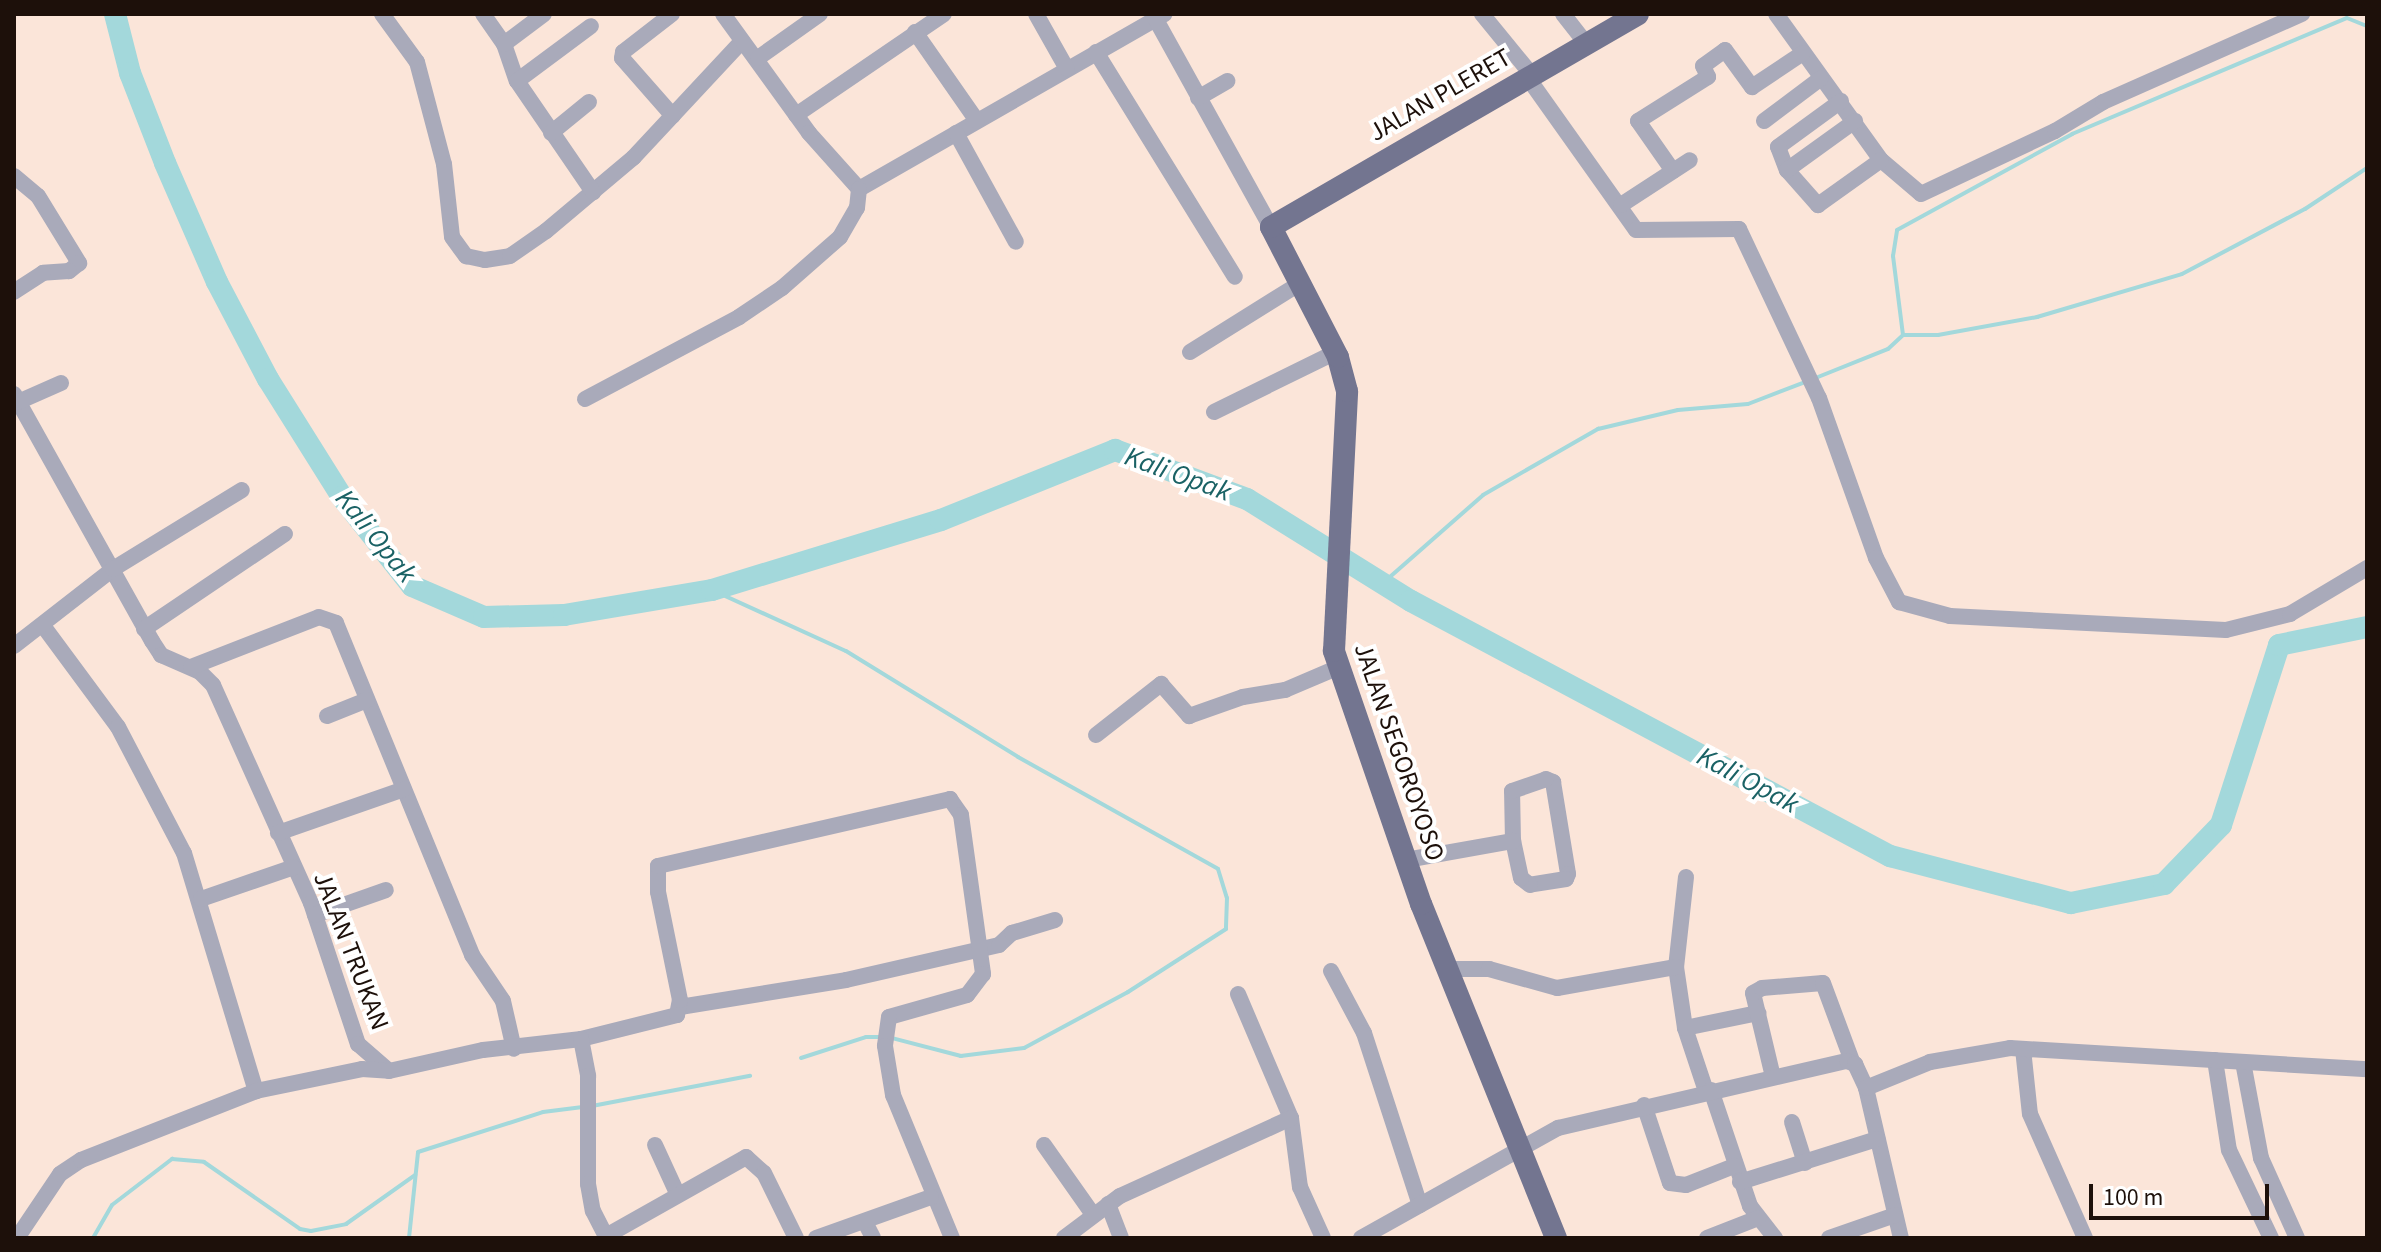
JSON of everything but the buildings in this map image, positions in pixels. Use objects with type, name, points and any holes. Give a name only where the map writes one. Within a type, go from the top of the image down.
[{"type":"main road","name":"JALAN PLERET","points":[[1271,227],[1638,14]]},
{"type":"main road","name":"JALAN SEGOROYOSO","points":[[1271,227],[1336,352],[1347,391],[1331,634],[1339,667],[1447,969],[1556,1238]]},
{"type":"street","points":[[382,14],[417,62],[444,164],[448,223],[458,249],[477,259],[502,260],[546,231],[593,192],[673,116],[742,41]]},
{"type":"street","points":[[483,14],[504,44],[517,81],[593,192]]},
{"type":"street","points":[[504,44],[544,14]]},
{"type":"street","points":[[672,14],[622,58],[673,116]]},
{"type":"street","points":[[585,399],[739,317],[782,288],[840,237],[857,208],[859,189],[796,115],[758,58],[723,14]]},
{"type":"street","points":[[758,58],[820,14]]},
{"type":"street","points":[[796,115],[944,14]]},
{"type":"street","points":[[1036,14],[1067,69]]},
{"type":"street","points":[[1482,14],[1621,205],[1628,223],[1640,231],[1739,229],[1819,398],[1893,595],[1926,613],[2226,630],[2290,614],[2367,568]]},
{"type":"street","points":[[1563,14],[1586,43]]},
{"type":"street","points":[[1776,14],[1881,160],[1921,194],[2055,131],[2103,102],[2302,14]]},
{"type":"street","points":[[859,189],[1149,18],[1271,227]]},
{"type":"street","points":[[517,81],[591,26]]},
{"type":"street","points":[[915,32],[977,121]]},
{"type":"street","points":[[1673,171],[1638,121],[1708,77],[1703,66],[1725,50],[1752,87],[1803,53]]},
{"type":"street","points":[[1096,52],[1235,277]]},
{"type":"street","points":[[1764,121],[1821,78]]},
{"type":"street","points":[[1198,98],[1228,81]]},
{"type":"street","points":[[1841,101],[1778,147],[1787,170],[1818,205],[1881,160]]},
{"type":"street","points":[[551,133],[589,102]]},
{"type":"street","points":[[1787,170],[1855,121]]},
{"type":"street","points":[[956,133],[1016,242]]},
{"type":"street","points":[[1621,205],[1690,160]]},
{"type":"street","points":[[14,176],[38,196],[79,263],[69,271],[43,273],[14,292]]},
{"type":"street","points":[[1190,352],[1299,284]]},
{"type":"street","points":[[1214,412],[1336,352]]},
{"type":"street","points":[[61,383],[16,398],[161,655],[191,667],[244,643],[329,617],[367,700],[472,955],[503,1001],[514,1049]]},
{"type":"street","points":[[14,656],[20,643],[44,627],[113,569],[242,490]]},
{"type":"street","points":[[144,629],[285,534]]},
{"type":"street","points":[[44,627],[118,727],[184,853],[201,899],[256,1091]]},
{"type":"street","name":"JALAN TRUKAN","points":[[191,667],[216,691],[294,867],[315,915],[358,1044],[389,1071]]},
{"type":"street","points":[[1096,735],[1161,684],[1170,688],[1189,716],[1243,697],[1285,690],[1339,667]]},
{"type":"street","points":[[327,716],[367,700]]},
{"type":"street","points":[[1527,782],[1553,782],[1566,879],[1530,885],[1521,878],[1513,841],[1512,791],[1527,782]]},
{"type":"street","points":[[278,833],[404,789]]},
{"type":"street","points":[[680,1007],[658,892],[658,866],[950,799],[961,815],[983,948],[983,974],[967,995],[894,1014],[886,1022],[893,1095],[931,1197],[952,1238]]},
{"type":"street","points":[[1406,860],[1513,841]]},
{"type":"street","points":[[201,899],[294,867]]},
{"type":"street","points":[[1686,877],[1676,967],[1685,1028],[1737,1174],[1758,1218],[1775,1238]]},
{"type":"street","points":[[315,915],[386,890]]},
{"type":"street","points":[[17,1238],[60,1174],[81,1160],[256,1091],[362,1069],[389,1071],[483,1050],[514,1049],[581,1039],[671,1019],[680,1007],[846,980],[983,948],[1055,920]]},
{"type":"street","points":[[1447,969],[1489,969],[1557,988],[1676,967]]},
{"type":"street","points":[[1331,971],[1364,1033],[1420,1205]]},
{"type":"street","points":[[1773,1077],[1758,1013],[1757,989],[1823,983],[1852,1061],[1866,1088],[1901,1238]]},
{"type":"street","points":[[1238,994],[1291,1118],[1300,1187],[1323,1238]]},
{"type":"street","points":[[1685,1028],[1758,1013]]},
{"type":"street","points":[[581,1039],[588,1076],[586,1138],[593,1211],[606,1237],[677,1193],[746,1157],[764,1173],[791,1237]]},
{"type":"street","points":[[1866,1088],[1930,1062],[2023,1049],[2367,1069]]},
{"type":"street","points":[[2023,1049],[2030,1114],[2085,1238]]},
{"type":"street","points":[[2215,1060],[2229,1150],[2271,1238]]},
{"type":"street","points":[[1361,1238],[1566,1125],[1644,1105],[1852,1061]]},
{"type":"street","points":[[2243,1062],[2261,1158],[2297,1238]]},
{"type":"street","points":[[1644,1105],[1670,1183],[1686,1185],[1805,1163],[1877,1139]]},
{"type":"street","points":[[1064,1238],[1092,1213],[1108,1204],[1291,1118]]},
{"type":"street","points":[[1792,1122],[1805,1163]]},
{"type":"street","points":[[655,1145],[677,1193]]},
{"type":"street","points":[[1044,1145],[1092,1213]]},
{"type":"street","points":[[816,1238],[931,1197]]},
{"type":"street","points":[[1108,1204],[1121,1238]]},
{"type":"street","points":[[1829,1238],[1895,1215]]},
{"type":"street","points":[[1707,1238],[1758,1218]]},
{"type":"street","points":[[865,1222],[873,1238]]},
{"type":"waterway","name":"Kali Opak","points":[[115,14],[130,73],[165,163],[217,282],[268,379],[342,497],[412,586],[484,617],[564,615],[712,590],[941,520],[1115,450],[1247,499],[1411,601],[1890,856],[2071,903],[2164,884],[2221,825],[2279,645],[2367,627]]},
{"type":"waterway","points":[[1903,335],[1893,256],[1897,230],[2072,134],[2347,18],[2367,26]]},
{"type":"waterway","points":[[1813,379],[1888,349],[1903,335],[1938,335],[2037,317],[2182,274],[2305,209],[2367,168]]},
{"type":"waterway","points":[[1383,583],[1483,495],[1598,429],[1678,410],[1748,404],[1805,382]]},
{"type":"waterway","points":[[712,590],[846,651],[1018,757],[1218,869],[1227,898],[1226,929],[1128,992],[1024,1048],[961,1056],[892,1038]]},
{"type":"waterway","points":[[801,1058],[866,1037],[883,1037]]},
{"type":"waterway","points":[[592,1106],[750,1076]]},
{"type":"waterway","points":[[409,1238],[418,1152],[543,1112],[583,1107]]},
{"type":"waterway","points":[[93,1238],[112,1205],[172,1159],[204,1162],[300,1229],[311,1231],[346,1224],[415,1175]]}]
